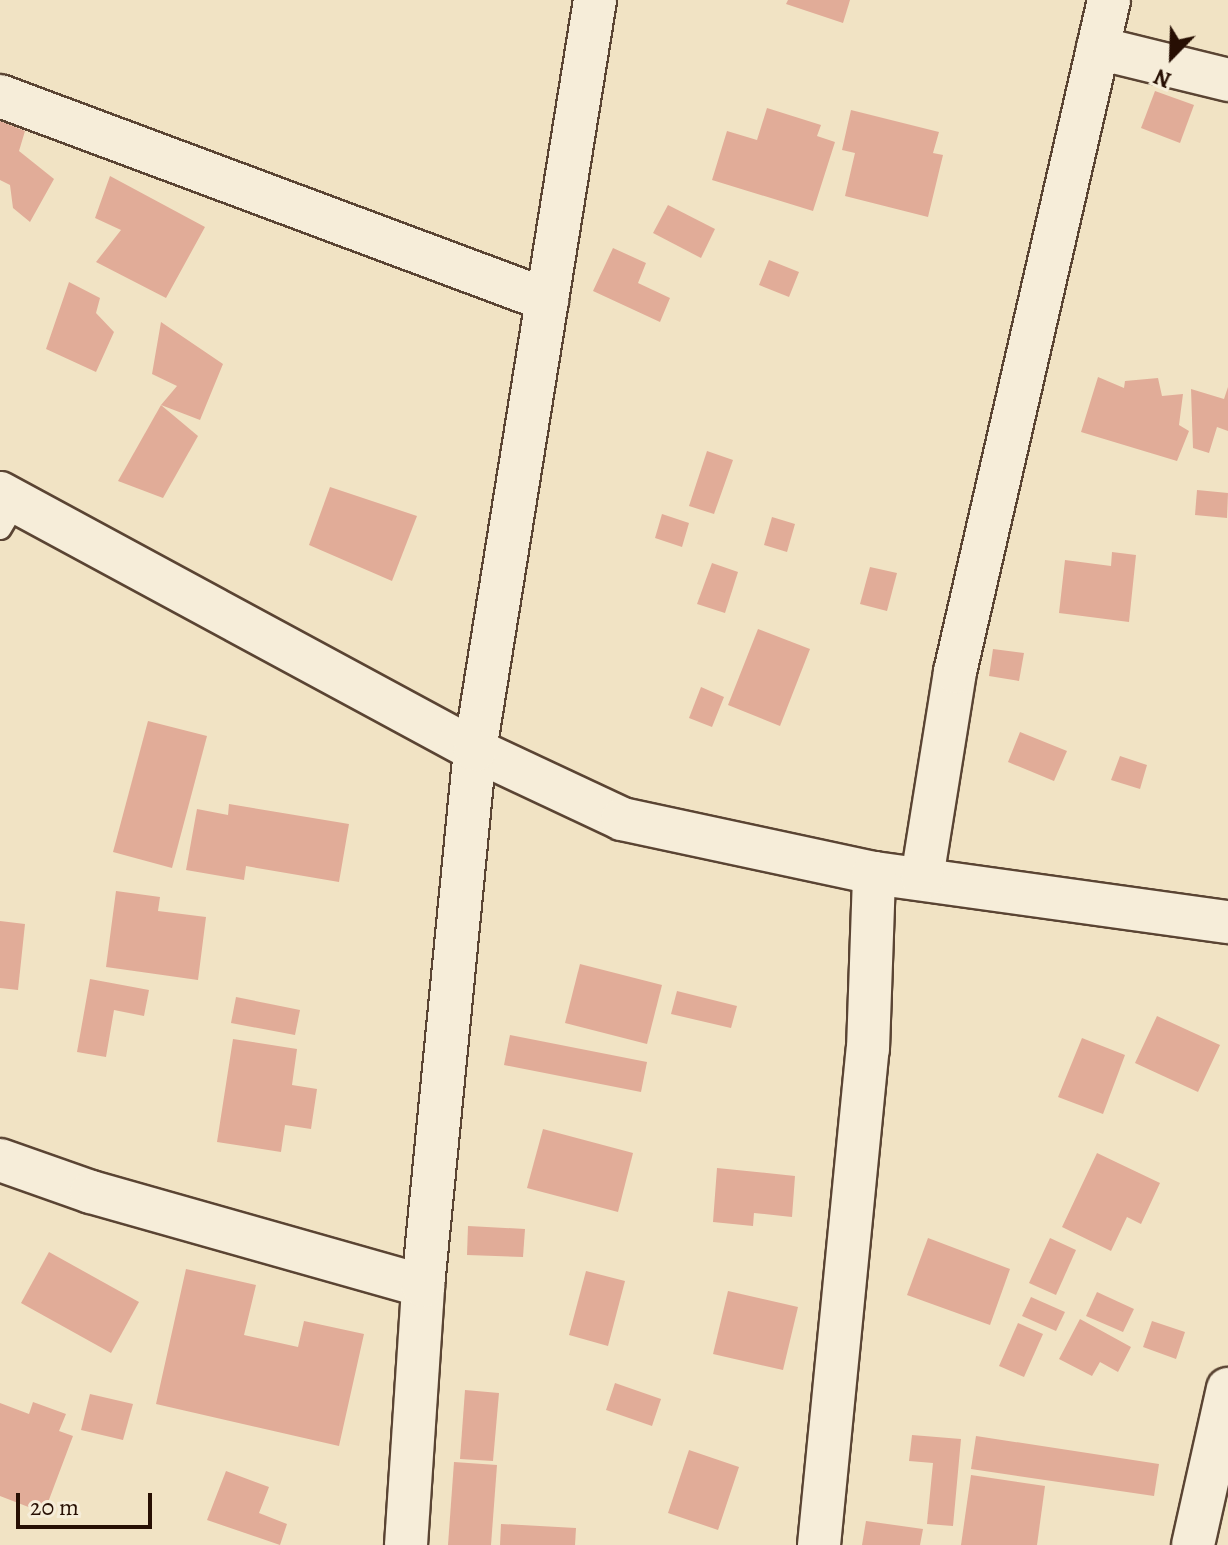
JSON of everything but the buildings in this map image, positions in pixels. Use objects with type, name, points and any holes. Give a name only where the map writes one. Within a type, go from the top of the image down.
[{"type":"street","points":[[406,1545],[423,1286],[475,750],[595,0]]},
{"type":"street","points":[[922,878],[955,672],[1109,0]]},
{"type":"street","points":[[1098,48],[1228,80]]},
{"type":"street","points":[[0,96],[547,300]]},
{"type":"street","points":[[5,508],[475,750],[622,819],[874,873],[1228,922]]},
{"type":"street","points":[[819,1545],[868,1049],[874,873]]},
{"type":"street","points":[[0,1160],[91,1192],[423,1286]]},
{"type":"street","points":[[1193,1545],[1228,1389]]}]
